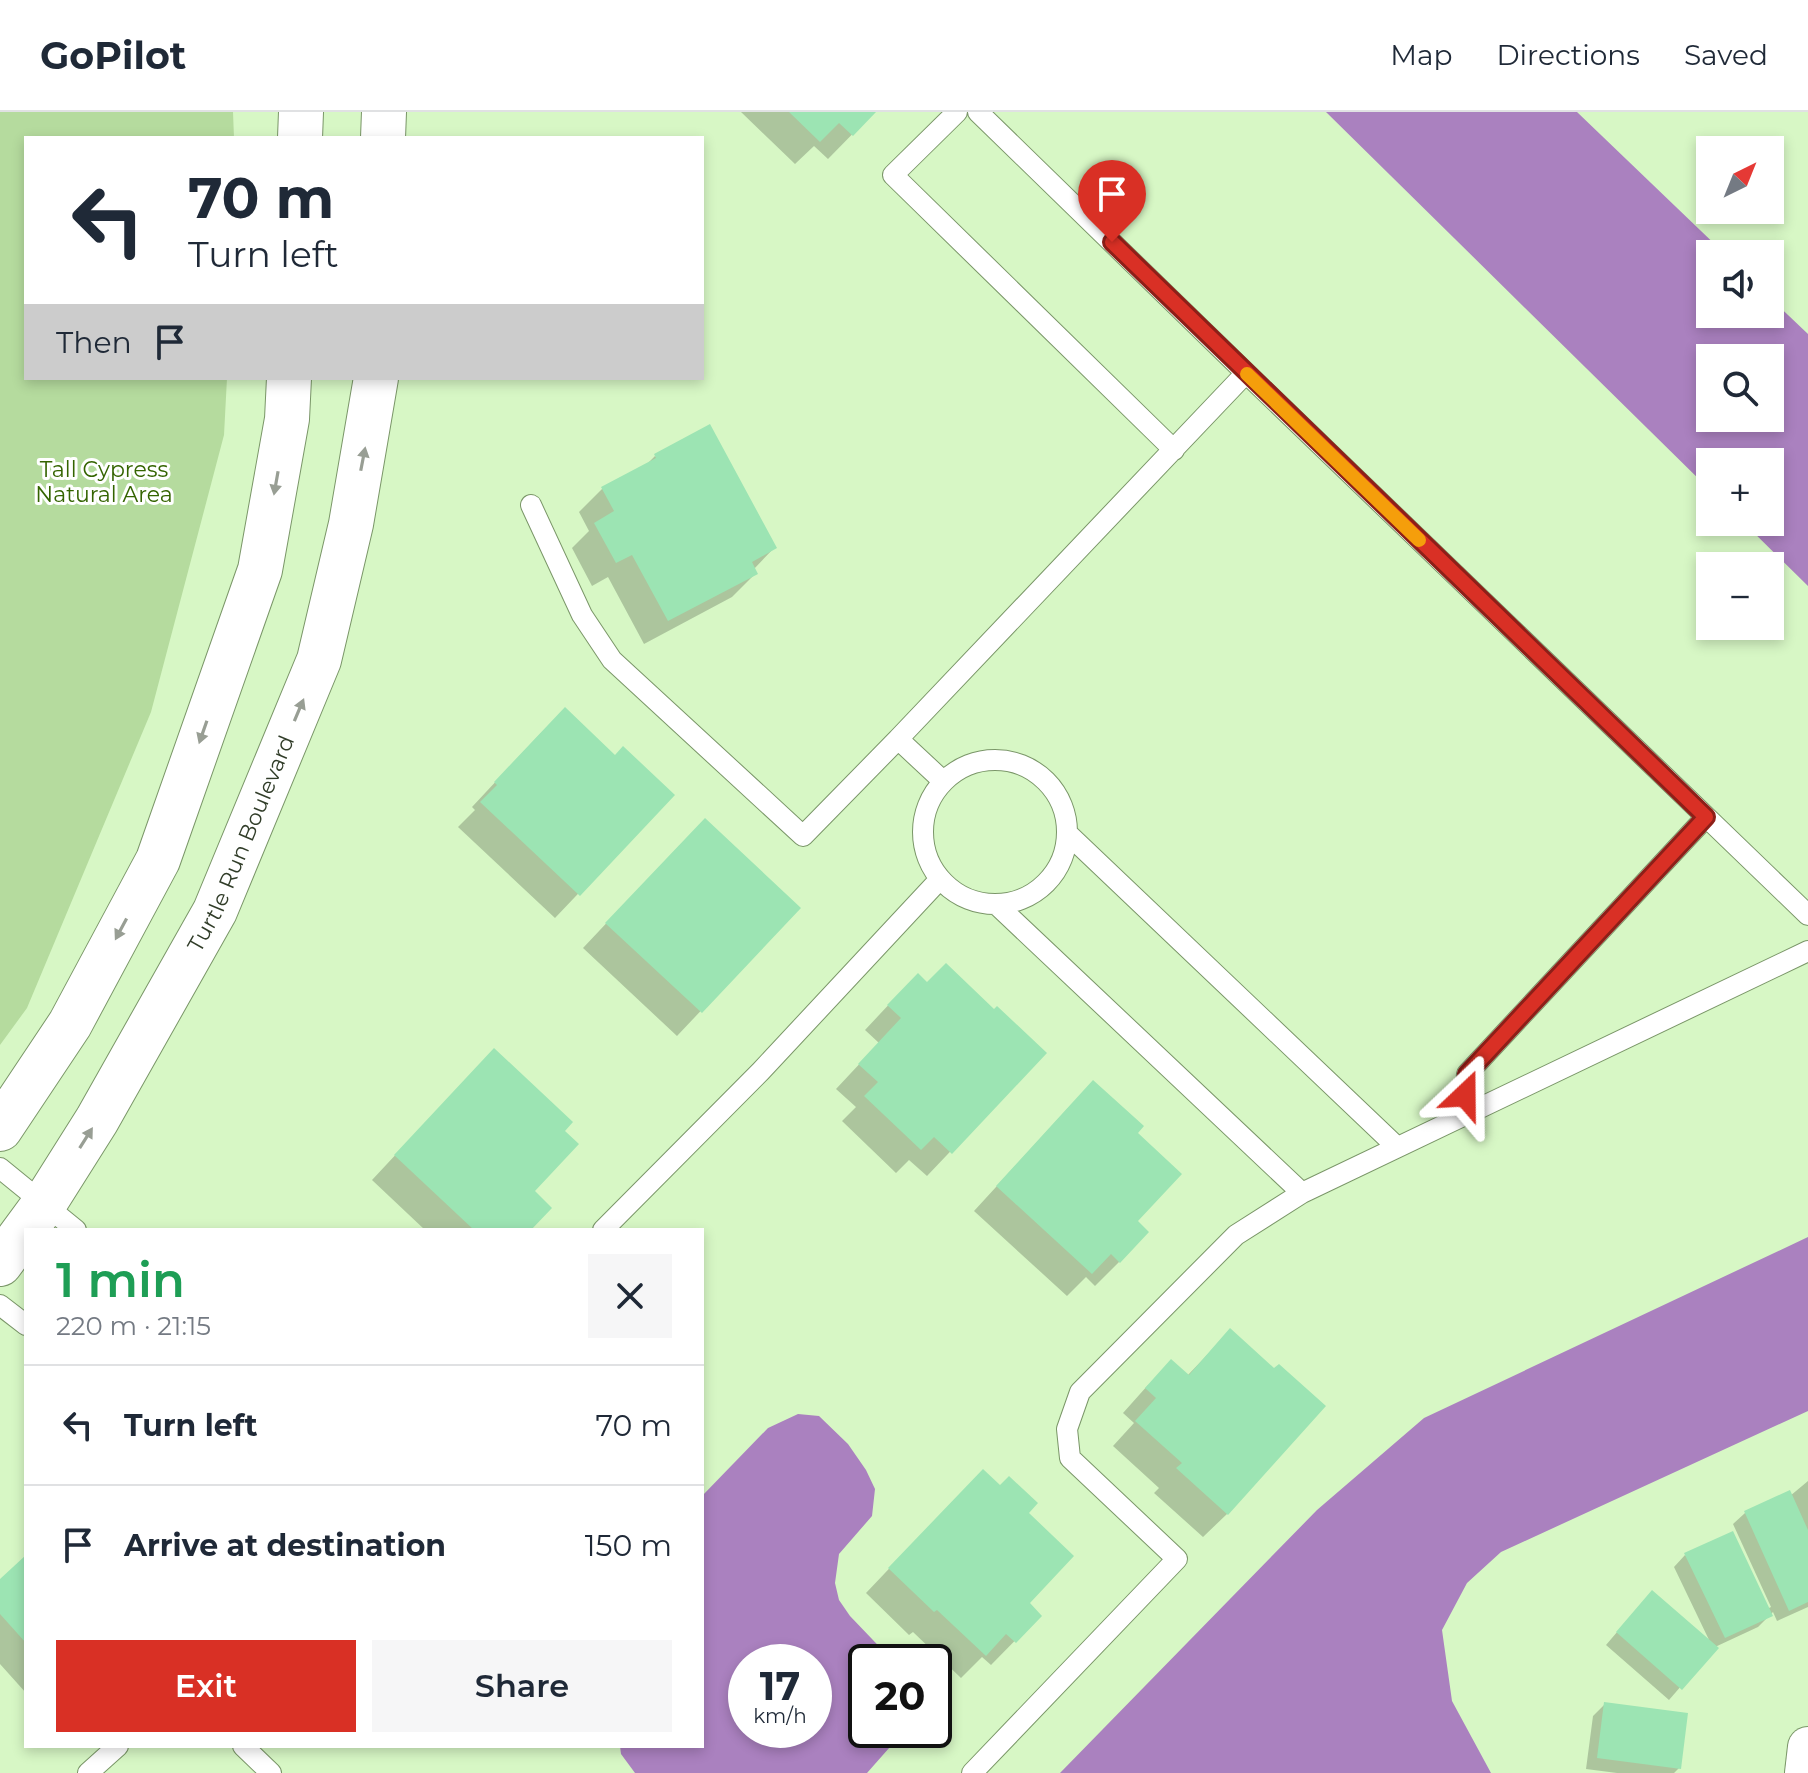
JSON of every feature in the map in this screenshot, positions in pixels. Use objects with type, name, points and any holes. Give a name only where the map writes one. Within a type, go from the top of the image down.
[{"type":"street","points":[[300,136],[301,112]]},
{"type":"street","points":[[383,136],[384,112]]},
{"type":"street","points":[[0,1129],[70,1024],[158,860],[260,570],[287,419],[289,380]]},
{"type":"street","name":"Turtle Run Boulevard","points":[[60,1217],[97,1120],[215,911],[319,660],[351,524],[376,380]]},
{"type":"street","name":"Turtle Run Boulevard","points":[[0,1264],[24,1245]]},
{"type":"street","points":[[1805,1773],[1808,1747]]},
{"type":"lane","points":[[957,112],[893,175],[1174,450]]},
{"type":"lane","points":[[978,112],[1808,915]]},
{"type":"lane","points":[[531,505],[582,615],[612,660],[803,836],[1246,373]]},
{"type":"lane","points":[[898,739],[943,781]]},
{"type":"lane","points":[[987,759],[1012,761],[1035,770],[1054,787],[1065,810],[1068,834],[1063,859],[1051,880],[1031,896],[1008,904],[983,904],[959,895],[940,879],[929,861],[923,840],[923,819],[930,798],[943,781],[963,766],[987,759]]},
{"type":"lane","points":[[1463,1116],[1467,1074],[1706,817]]},
{"type":"lane","points":[[1068,834],[1397,1147]]},
{"type":"lane","points":[[605,1228],[761,1071],[940,879]]},
{"type":"lane","points":[[996,904],[1302,1193]]},
{"type":"lane","points":[[972,1773],[1177,1559],[1070,1458],[1067,1429],[1080,1392],[1236,1235],[1302,1193],[1808,951]]},
{"type":"lane","points":[[0,1168],[60,1217]]},
{"type":"lane","points":[[0,1305],[24,1323]]},
{"type":"lane","points":[[96,1770],[116,1748]]},
{"type":"lane","points":[[245,1748],[271,1773]]},
{"type":"green space","name":"Tall Cypress Natural Area","points":[[0,112],[233,112],[234,136],[24,136],[24,380],[227,380],[224,435],[151,712],[27,1008],[0,1045]]},
{"type":"shaded area","points":[[1326,112],[1577,112],[1710,240],[1696,240],[1696,328],[1784,328],[1784,311],[1808,334],[1808,586],[1784,562],[1784,552],[1773,552],[1757,536],[1784,536],[1784,448],[1696,448],[1696,476]]},
{"type":"shaded area","points":[[1808,1237],[1808,1411],[1501,1552],[1467,1583],[1442,1630],[1452,1701],[1491,1773],[1060,1773],[1317,1510],[1424,1418]]},
{"type":"shaded area","points":[[798,1414],[819,1416],[848,1444],[875,1489],[872,1516],[839,1554],[835,1583],[839,1600],[877,1644],[848,1644],[848,1748],[889,1748],[867,1773],[635,1773],[621,1754],[620,1748],[704,1748],[704,1494],[768,1428]]},
{"type":"building","points":[[789,112],[876,112],[853,136],[839,123],[820,142]]},
{"type":"building","points":[[710,424],[777,548],[752,562],[758,574],[668,621],[632,555],[616,563],[594,523],[614,511],[601,487],[656,458],[654,454]]},
{"type":"building","points":[[565,707],[615,755],[623,746],[675,795],[580,896],[480,802],[497,785],[494,782]]},
{"type":"building","points":[[705,818],[801,908],[702,1013],[605,923]]},
{"type":"building","points":[[946,963],[994,1009],[997,1006],[1047,1053],[952,1154],[934,1137],[921,1150],[864,1096],[878,1082],[858,1064],[901,1018],[887,1005],[918,973],[927,982]]},
{"type":"building","points":[[494,1048],[573,1122],[565,1131],[579,1144],[535,1191],[552,1208],[533,1228],[472,1228],[394,1155]]},
{"type":"building","points":[[1093,1080],[1144,1126],[1138,1133],[1182,1174],[1138,1221],[1149,1232],[1120,1263],[1111,1254],[1092,1274],[996,1186]]},
{"type":"building","points":[[1230,1328],[1274,1368],[1279,1364],[1326,1406],[1228,1515],[1176,1468],[1182,1463],[1135,1421],[1156,1398],[1145,1388],[1171,1359],[1189,1375]]},
{"type":"building","points":[[983,1469],[1000,1485],[1009,1476],[1038,1503],[1029,1513],[1074,1556],[1030,1603],[1042,1616],[1016,1643],[1006,1634],[986,1656],[888,1568]]},
{"type":"building","points":[[1790,1490],[1808,1530],[1808,1602],[1789,1611],[1744,1511]]},
{"type":"building","points":[[1733,1531],[1773,1616],[1725,1638],[1684,1553]]},
{"type":"building","points":[[24,1557],[24,1641],[0,1614],[0,1579]]},
{"type":"building","points":[[1652,1590],[1719,1648],[1682,1690],[1616,1632]]},
{"type":"building","points":[[1604,1702],[1688,1713],[1681,1769],[1597,1758]]},
{"type":"slow traffic","points":[[1247,374],[1419,540]]},
{"type":"route","points":[[1112,242],[1706,817],[1467,1074],[1465,1095]]}]
